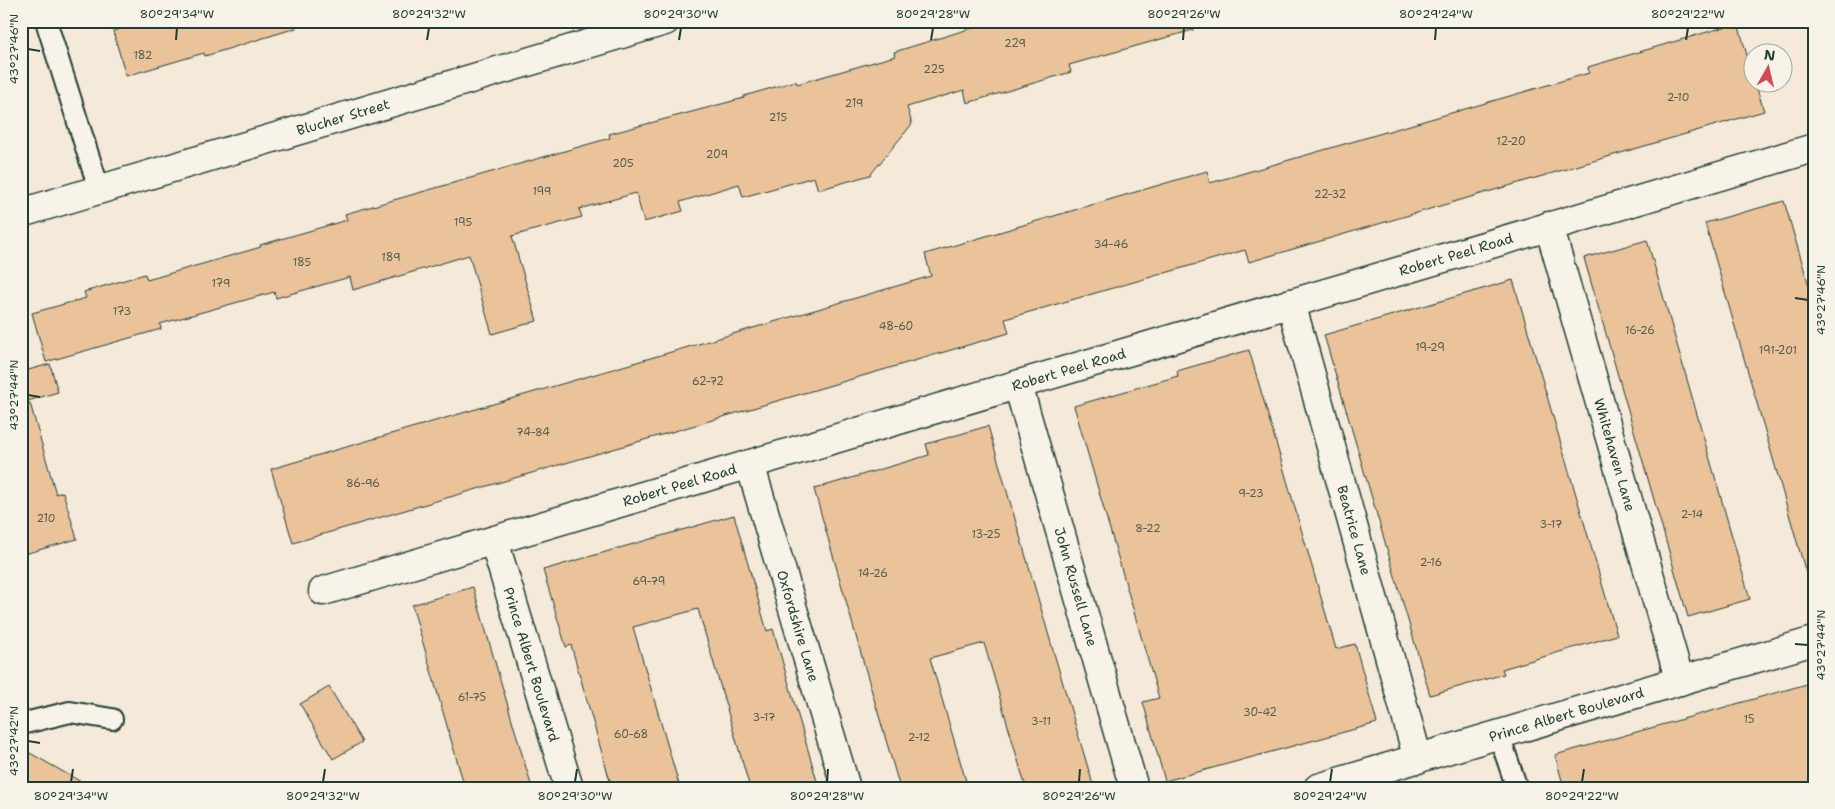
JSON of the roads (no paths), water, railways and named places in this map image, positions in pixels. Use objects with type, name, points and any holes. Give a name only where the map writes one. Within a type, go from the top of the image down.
[{"type":"street","name":"Blucher Street","points":[[21,213],[665,21]]},
{"type":"street","name":"Robert Peel Road","points":[[323,591],[1814,148]]},
{"type":"street","name":"Whitehaven Lane","points":[[1549,226],[1680,681]]},
{"type":"street","name":"Beatrice Lane","points":[[1291,304],[1418,759]]},
{"type":"street","name":"John Russell Lane","points":[[1018,385],[1134,788]]},
{"type":"street","name":"Oxfordshire Lane","points":[[750,464],[846,788]]},
{"type":"street","name":"Prince Albert Boulevard","points":[[494,540],[569,788]]},
{"type":"street","name":"Prince Albert Boulevard","points":[[1318,788],[1814,642]]},
{"type":"lane","points":[[46,21],[99,189]]},
{"type":"lane","points":[[21,724],[70,712],[112,720]]},
{"type":"lane","points":[[1499,735],[1517,788]]}]
